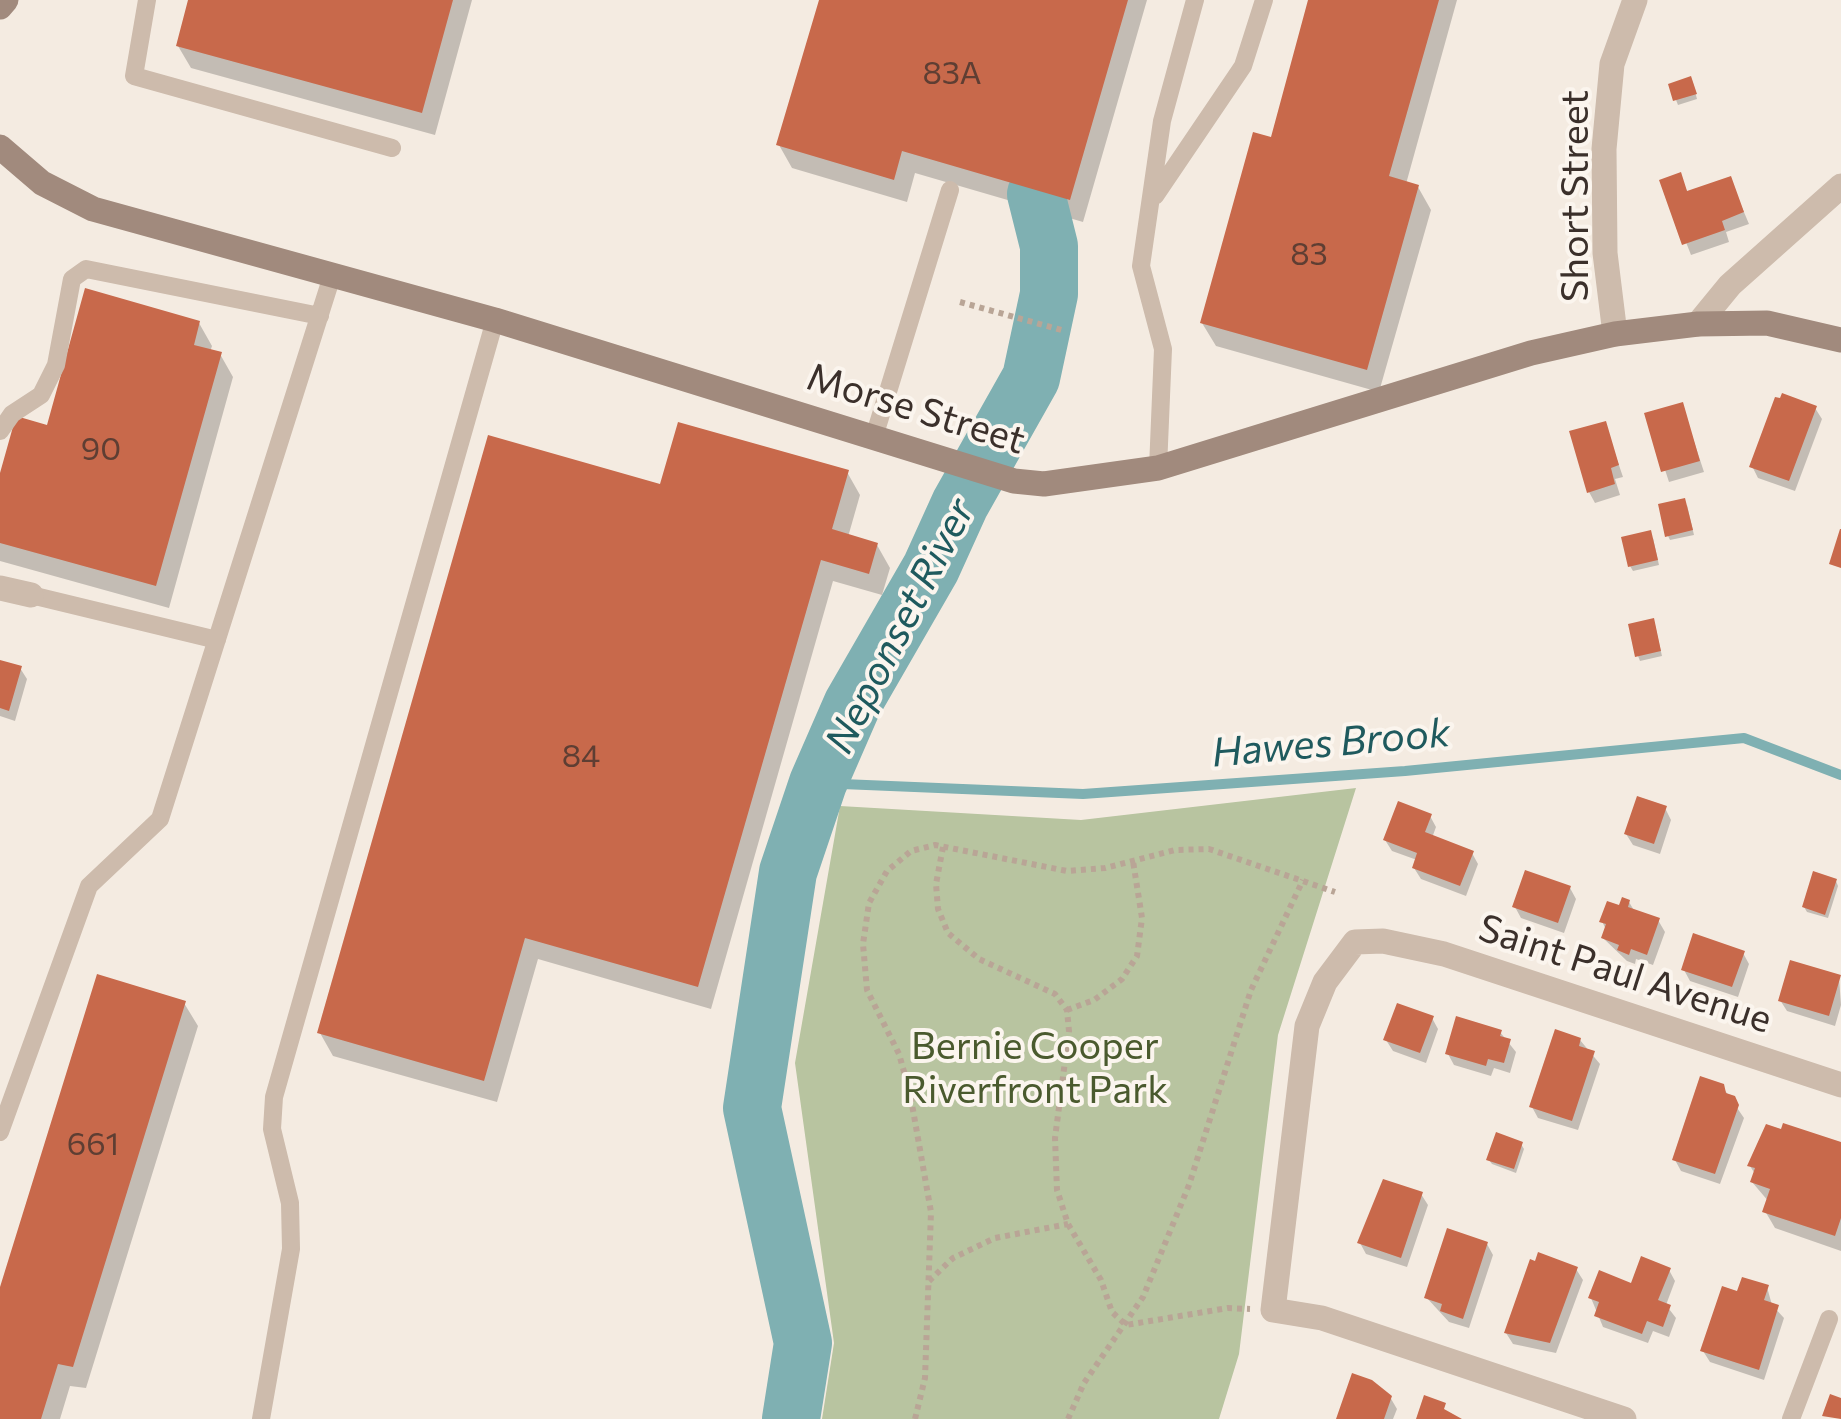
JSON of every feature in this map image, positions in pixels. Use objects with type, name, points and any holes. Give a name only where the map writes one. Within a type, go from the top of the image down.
[{"type":"street","points":[[0,7],[6,0]]},
{"type":"street","name":"Short Street","points":[[1615,334],[1604,253],[1604,149],[1612,64],[1635,0]]},
{"type":"street","name":"Morse Street","points":[[0,147],[42,184],[94,209],[495,320],[1014,481],[1044,484],[1158,468],[1531,353],[1615,334],[1698,324]]},
{"type":"street","points":[[1698,324],[1730,284],[1841,186]]},
{"type":"street","points":[[1698,324],[1767,323],[1841,340]]},
{"type":"street","points":[[0,588],[31,595]]},
{"type":"street","name":"Saint Paul Avenue","points":[[1274,1310],[1307,1026],[1325,982],[1355,942],[1383,941],[1444,954],[1841,1085]]},
{"type":"street","points":[[1274,1310],[1322,1318],[1624,1419]]},
{"type":"lane","points":[[146,0],[134,76],[392,148]]},
{"type":"lane","points":[[1158,468],[1163,349],[1142,266],[1155,196],[1162,122],[1195,0]]},
{"type":"lane","points":[[1155,196],[1243,66],[1264,0]]},
{"type":"lane","points":[[874,437],[950,190]]},
{"type":"lane","points":[[0,431],[12,414],[42,395],[56,365],[72,279],[86,270],[320,316]]},
{"type":"lane","points":[[0,1132],[89,886],[160,819],[332,276]]},
{"type":"lane","points":[[261,1419],[291,1248],[290,1202],[272,1129],[274,1097],[495,320]]},
{"type":"lane","points":[[31,595],[217,640]]},
{"type":"lane","points":[[1791,1419],[1829,1318]]},
{"type":"path","points":[[960,302],[1065,331]]},
{"type":"path","points":[[942,846],[936,884],[938,909],[948,934],[980,960],[1054,994],[1067,1010],[1069,1031],[1055,1138],[1057,1190],[1068,1224],[1101,1280],[1112,1312],[1126,1325]]},
{"type":"path","points":[[914,1419],[925,1378],[931,1212],[924,1155],[900,1054],[868,990],[862,944],[869,903],[886,870],[911,851],[942,846],[1067,872],[1175,850],[1208,849],[1336,892]]},
{"type":"path","points":[[1067,1010],[1094,1000],[1122,979],[1137,956],[1142,918],[1134,861]]},
{"type":"path","points":[[1068,1419],[1084,1383],[1144,1296],[1189,1185],[1252,990],[1302,880]]},
{"type":"path","points":[[930,1281],[953,1258],[995,1238],[1068,1224]]},
{"type":"path","points":[[1126,1325],[1228,1308],[1274,1310]]},
{"type":"green space","name":"Bernie Cooper Riverfront Park","points":[[1356,788],[1278,1035],[1239,1354],[1219,1419],[822,1419],[834,1343],[795,1063],[840,806],[1081,820]]},
{"type":"building","points":[[188,0],[453,0],[422,113],[176,46]]},
{"type":"building","points":[[819,0],[1128,0],[1070,200],[902,151],[894,180],[776,145]]},
{"type":"building","points":[[1308,0],[1439,0],[1389,176],[1419,185],[1367,370],[1200,323],[1253,132],[1271,137]]},
{"type":"building","points":[[1691,76],[1697,94],[1673,101],[1668,84]]},
{"type":"building","points":[[1681,172],[1687,191],[1731,176],[1744,212],[1722,221],[1725,230],[1682,245],[1659,180]]},
{"type":"building","points":[[85,288],[200,321],[194,345],[222,352],[156,586],[0,543],[0,473],[16,416],[47,425]]},
{"type":"building","points":[[1782,393],[1817,406],[1789,481],[1749,467],[1775,397],[1780,398]]},
{"type":"building","points":[[1683,402],[1700,461],[1661,472],[1644,413]]},
{"type":"building","points":[[1606,421],[1619,465],[1611,468],[1615,484],[1587,493],[1569,431]]},
{"type":"building","points":[[678,422],[849,470],[832,529],[878,543],[869,574],[821,560],[698,987],[525,938],[484,1081],[317,1033],[488,435],[660,484]]},
{"type":"building","points":[[1685,498],[1693,530],[1665,537],[1658,504]]},
{"type":"building","points":[[1841,529],[1841,568],[1829,564]]},
{"type":"building","points":[[1651,530],[1658,560],[1628,567],[1621,537]]},
{"type":"building","points":[[1654,618],[1661,651],[1635,657],[1628,624]]},
{"type":"building","points":[[0,660],[22,666],[9,711],[0,708]]},
{"type":"building","points":[[1637,796],[1667,806],[1654,844],[1624,834]]},
{"type":"building","points":[[1398,801],[1432,814],[1425,832],[1474,851],[1460,886],[1412,868],[1417,853],[1383,840]]},
{"type":"building","points":[[1525,870],[1571,886],[1558,923],[1512,907]]},
{"type":"building","points":[[1813,871],[1837,879],[1825,915],[1802,907]]},
{"type":"building","points":[[1622,897],[1630,900],[1628,907],[1660,918],[1647,955],[1631,949],[1629,955],[1617,950],[1619,945],[1601,938],[1606,924],[1599,922],[1607,901],[1619,905]]},
{"type":"building","points":[[1693,933],[1745,951],[1732,987],[1681,970]]},
{"type":"building","points":[[1790,960],[1841,975],[1829,1016],[1778,1001]]},
{"type":"building","points":[[97,974],[186,1001],[73,1367],[58,1364],[41,1419],[0,1419],[0,1287]]},
{"type":"building","points":[[1397,1003],[1434,1016],[1420,1053],[1383,1040]]},
{"type":"building","points":[[1456,1016],[1502,1030],[1500,1036],[1511,1039],[1504,1063],[1488,1059],[1486,1066],[1445,1054]]},
{"type":"building","points":[[1555,1029],[1581,1038],[1579,1046],[1595,1051],[1572,1121],[1529,1107]]},
{"type":"building","points":[[1700,1076],[1724,1084],[1726,1093],[1735,1096],[1739,1105],[1715,1174],[1672,1160]]},
{"type":"building","points":[[1783,1123],[1841,1142],[1841,1218],[1835,1236],[1762,1212],[1770,1189],[1750,1182],[1755,1168],[1747,1166],[1766,1124],[1781,1129]]},
{"type":"building","points":[[1496,1132],[1523,1142],[1514,1169],[1486,1160]]},
{"type":"building","points":[[1383,1179],[1423,1192],[1401,1258],[1357,1243]]},
{"type":"building","points":[[1447,1228],[1488,1242],[1463,1319],[1440,1311],[1442,1304],[1424,1298]]},
{"type":"building","points":[[1538,1252],[1578,1267],[1550,1343],[1504,1333],[1530,1259],[1535,1261]]},
{"type":"building","points":[[1641,1256],[1671,1268],[1658,1300],[1671,1305],[1663,1327],[1647,1321],[1642,1334],[1594,1316],[1599,1302],[1588,1298],[1599,1270],[1631,1283]]},
{"type":"building","points":[[1742,1277],[1769,1285],[1764,1300],[1779,1305],[1759,1370],[1700,1351],[1722,1286],[1737,1291]]},
{"type":"building","points":[[1352,1373],[1372,1380],[1392,1396],[1384,1419],[1336,1419]]},
{"type":"building","points":[[1830,1394],[1841,1398],[1841,1419],[1822,1416]]},
{"type":"building","points":[[1424,1395],[1446,1403],[1444,1409],[1462,1419],[1416,1419]]},
{"type":"waterway","name":"Hawes Brook","points":[[791,1419],[803,1343],[752,1108],[788,872],[818,783],[852,705],[931,568],[960,504],[1031,378],[1049,294],[1049,246],[1036,194]]},
{"type":"waterway","name":"Hawes Brook","points":[[818,783],[1083,794],[1405,771],[1744,738],[1841,775]]},
{"type":"water label","name":"Neponset River","points":[[900,626]]}]
